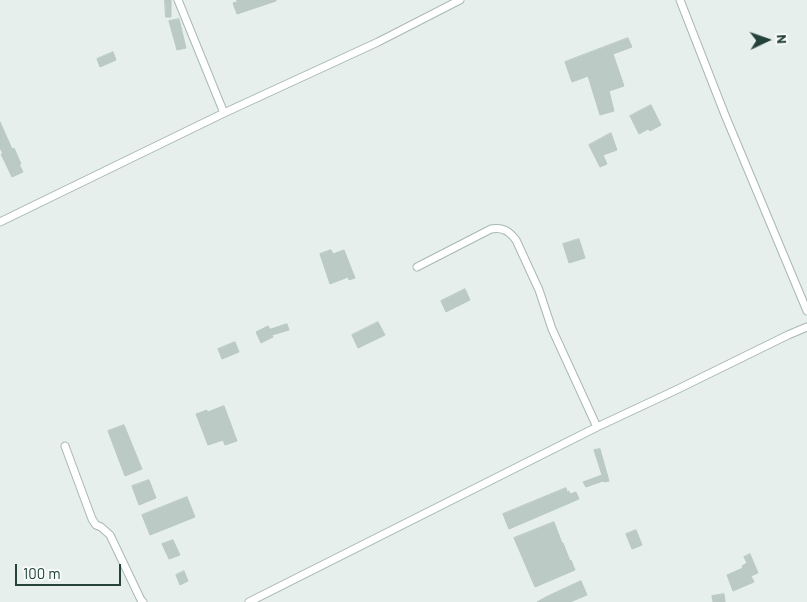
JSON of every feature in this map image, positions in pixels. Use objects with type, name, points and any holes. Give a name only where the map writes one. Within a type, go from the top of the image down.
[{"type":"street","points":[[178,0],[224,112]]},
{"type":"street","points":[[0,222],[224,112],[378,42],[460,0]]},
{"type":"street","points":[[680,0],[729,124],[807,311]]},
{"type":"street","points":[[416,267],[491,229],[504,229],[511,233],[537,285],[552,329],[597,427]]},
{"type":"street","points":[[249,602],[597,427],[807,327]]},
{"type":"street","points":[[65,446],[92,519],[96,525],[110,535],[140,600],[143,602]]},
{"type":"building","points":[[165,0],[171,0],[171,17],[166,17]]},
{"type":"building","points":[[237,0],[276,1],[237,14],[233,3],[237,2]]},
{"type":"building","points":[[179,19],[186,48],[177,50],[169,21]]},
{"type":"building","points":[[628,38],[632,47],[613,54],[624,86],[609,91],[614,111],[600,115],[588,76],[572,82],[565,62]]},
{"type":"building","points":[[113,52],[116,60],[100,67],[97,59]]},
{"type":"building","points":[[651,105],[661,125],[639,134],[630,116]]},
{"type":"building","points":[[0,122],[12,149],[14,148],[23,172],[12,177],[1,154],[3,154],[0,148]]},
{"type":"building","points":[[611,133],[617,150],[603,155],[607,164],[600,167],[589,145]]},
{"type":"building","points":[[579,239],[585,258],[569,263],[563,244]]},
{"type":"building","points":[[331,250],[333,254],[344,250],[355,278],[349,280],[348,277],[330,284],[320,254]]},
{"type":"building","points":[[465,289],[470,300],[446,312],[441,301]]},
{"type":"building","points":[[378,322],[385,335],[358,348],[352,335]]},
{"type":"building","points":[[287,324],[289,330],[272,335],[273,337],[261,343],[256,332],[268,326],[270,329]]},
{"type":"building","points":[[235,342],[239,352],[222,359],[218,349]]},
{"type":"building","points":[[224,406],[237,441],[225,445],[223,440],[208,445],[196,414]]},
{"type":"building","points":[[124,425],[142,469],[125,476],[108,431]]},
{"type":"building","points":[[600,449],[609,481],[603,481],[586,487],[583,482],[602,475],[594,450]]},
{"type":"building","points":[[149,480],[156,498],[139,505],[132,486]]},
{"type":"building","points":[[566,488],[570,494],[576,492],[579,499],[509,529],[503,514]]},
{"type":"building","points":[[187,497],[195,517],[150,535],[142,515]]},
{"type":"building","points":[[554,522],[575,570],[535,587],[514,538]]},
{"type":"building","points":[[636,530],[642,545],[632,549],[626,534]]},
{"type":"building","points":[[173,540],[180,555],[169,559],[162,544]]},
{"type":"building","points":[[750,554],[758,573],[751,576],[754,582],[733,591],[727,575],[743,568],[742,566],[747,563],[744,557]]},
{"type":"building","points":[[184,571],[188,581],[180,585],[176,575]]},
{"type":"building","points":[[581,581],[587,595],[570,602],[537,602],[546,597]]},
{"type":"building","points":[[724,594],[725,602],[713,602],[712,596]]}]
